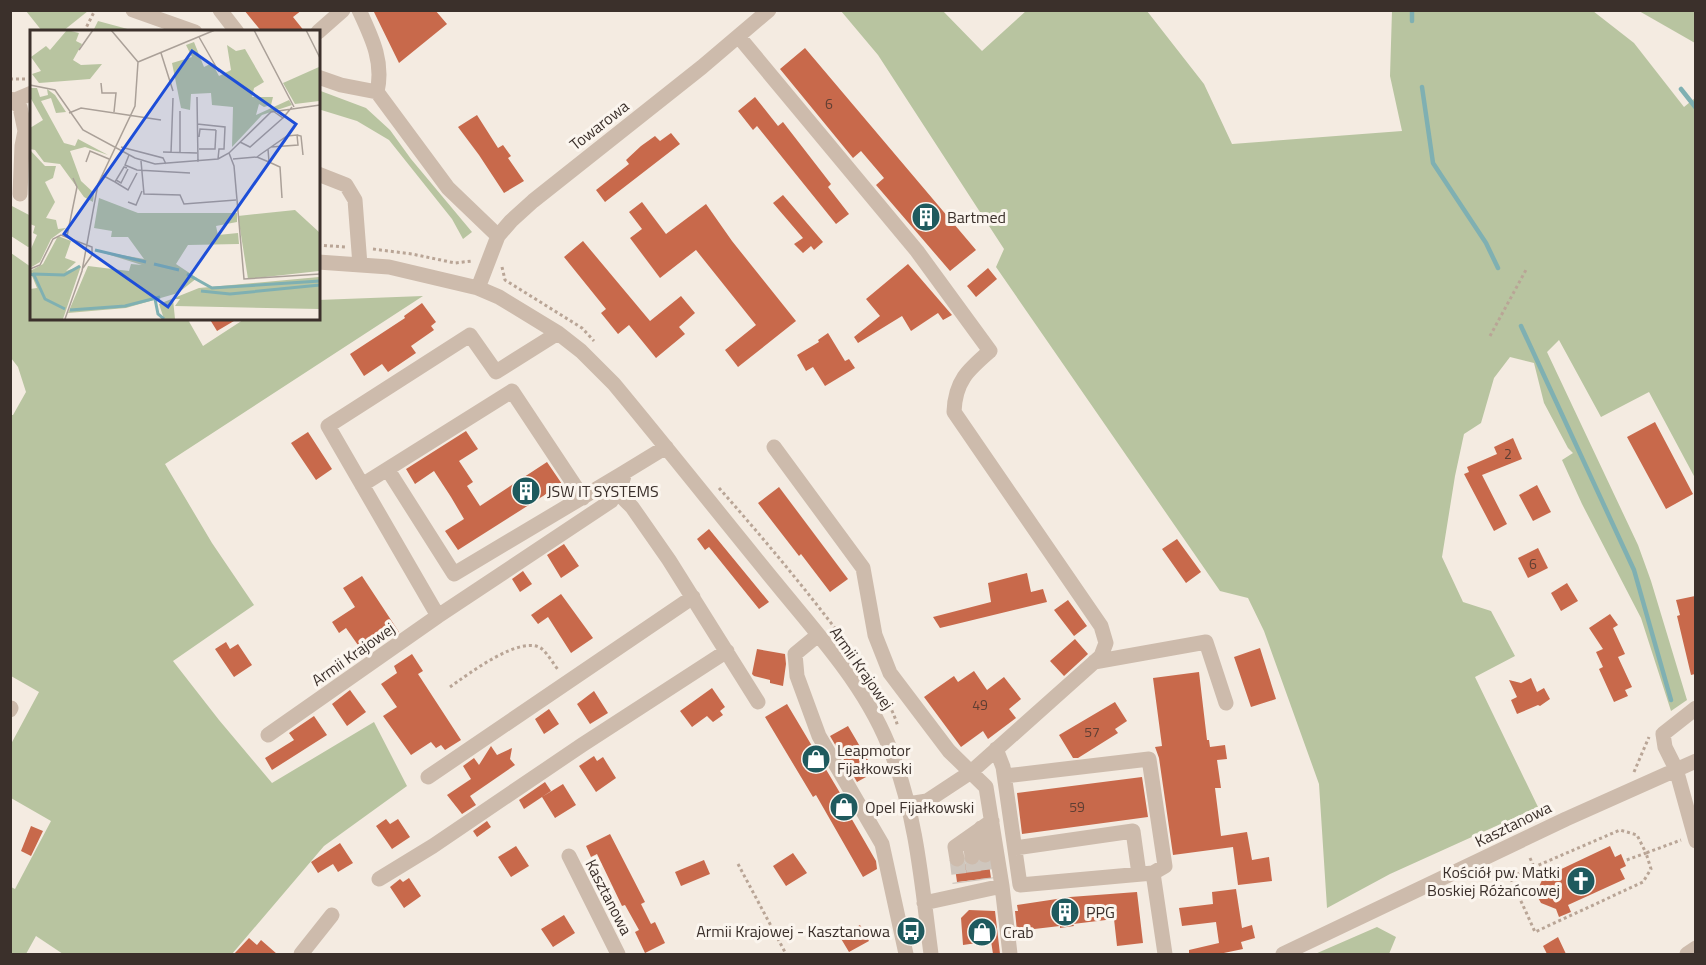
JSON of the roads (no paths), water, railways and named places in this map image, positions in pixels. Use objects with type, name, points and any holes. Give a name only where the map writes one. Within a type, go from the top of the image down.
[{"type":"street","points":[[220,10],[235,30]]},
{"type":"street","points":[[320,30],[343,10]]},
{"type":"street","points":[[359,10],[380,63],[377,92]]},
{"type":"street","name":"Towarowa","points":[[478,288],[498,236],[511,221],[532,201],[739,37],[769,10]]},
{"type":"street","points":[[136,11],[189,30]]},
{"type":"street","points":[[739,37],[917,251],[990,351],[961,379],[954,397],[954,411],[1101,626],[1106,643],[1101,656],[971,772],[927,801],[908,804]]},
{"type":"street","points":[[320,78],[341,85],[377,92],[448,188],[498,236]]},
{"type":"street","points":[[11,100],[30,94]]},
{"type":"street","points":[[11,100],[20,107],[26,131],[16,151],[21,194]]},
{"type":"street","points":[[320,175],[346,185],[355,200],[360,265]]},
{"type":"street","name":"Armii Krajowej","points":[[320,261],[389,267],[478,288],[499,297],[558,333],[581,351],[614,384],[818,635],[867,701],[893,755],[908,804],[918,858],[930,954]]},
{"type":"street","points":[[438,616],[328,426],[470,336],[496,372],[558,333]]},
{"type":"street","points":[[363,485],[512,391],[583,498]]},
{"type":"street","points":[[388,470],[454,574],[666,447]]},
{"type":"street","points":[[774,447],[863,568],[875,635],[890,673],[949,751],[986,787],[981,829],[979,886],[1010,954]]},
{"type":"street","name":"Armii Krajowej","points":[[268,735],[438,616],[611,501],[625,472]]},
{"type":"street","points":[[617,492],[645,525],[758,702]]},
{"type":"street","points":[[428,777],[693,597]]},
{"type":"street","points":[[818,635],[795,654],[797,676],[819,736],[882,844],[906,954]]},
{"type":"street","points":[[1094,662],[1206,642],[1226,703]]},
{"type":"street","points":[[380,879],[727,651]]},
{"type":"street","points":[[1695,708],[1663,734],[1665,747],[1676,769],[1695,839]]},
{"type":"street","points":[[996,749],[1005,776],[1020,885],[1146,874],[1165,866],[1149,759],[1005,776]]},
{"type":"street","name":"Kasztanowa","points":[[1283,954],[1695,761]]},
{"type":"street","points":[[981,829],[971,857],[955,847],[981,829]]},
{"type":"street","points":[[1015,848],[1133,831],[1165,954]]},
{"type":"street","name":"Kasztanowa","points":[[568,856],[618,954]]},
{"type":"street","points":[[924,903],[979,886]]},
{"type":"street","points":[[301,954],[332,915]]},
{"type":"street","points":[[1687,954],[1695,948]]},
{"type":"waterway","points":[[1412,10],[1412,21]]},
{"type":"waterway","points":[[1422,87],[1433,163],[1486,243],[1498,268]]},
{"type":"waterway","points":[[1681,89],[1696,108]]},
{"type":"waterway","points":[[1521,326],[1634,570],[1671,700]]},
{"type":"tunnel","points":[[985,855],[988,879]]},
{"type":"tunnel","points":[[972,857],[975,881]]},
{"type":"tunnel","points":[[957,859],[960,883]]},
{"type":"place","name":"Bartmed","points":[[926,217]]},
{"type":"place","name":"JSW IT SYSTEMS","points":[[526,491]]},
{"type":"place","name":"Leapmotor Fijałkowski","points":[[816,759]]},
{"type":"place","name":"Opel Fijałkowski","points":[[844,807]]},
{"type":"place","name":"Kościół pw. Matki Boskiej Różańcowej","points":[[1581,881]]},
{"type":"place","name":"PPG","points":[[1065,912]]},
{"type":"place","name":"Armii Krajowej - Kasztanowa","points":[[911,931]]},
{"type":"place","name":"Crab","points":[[982,932]]}]
